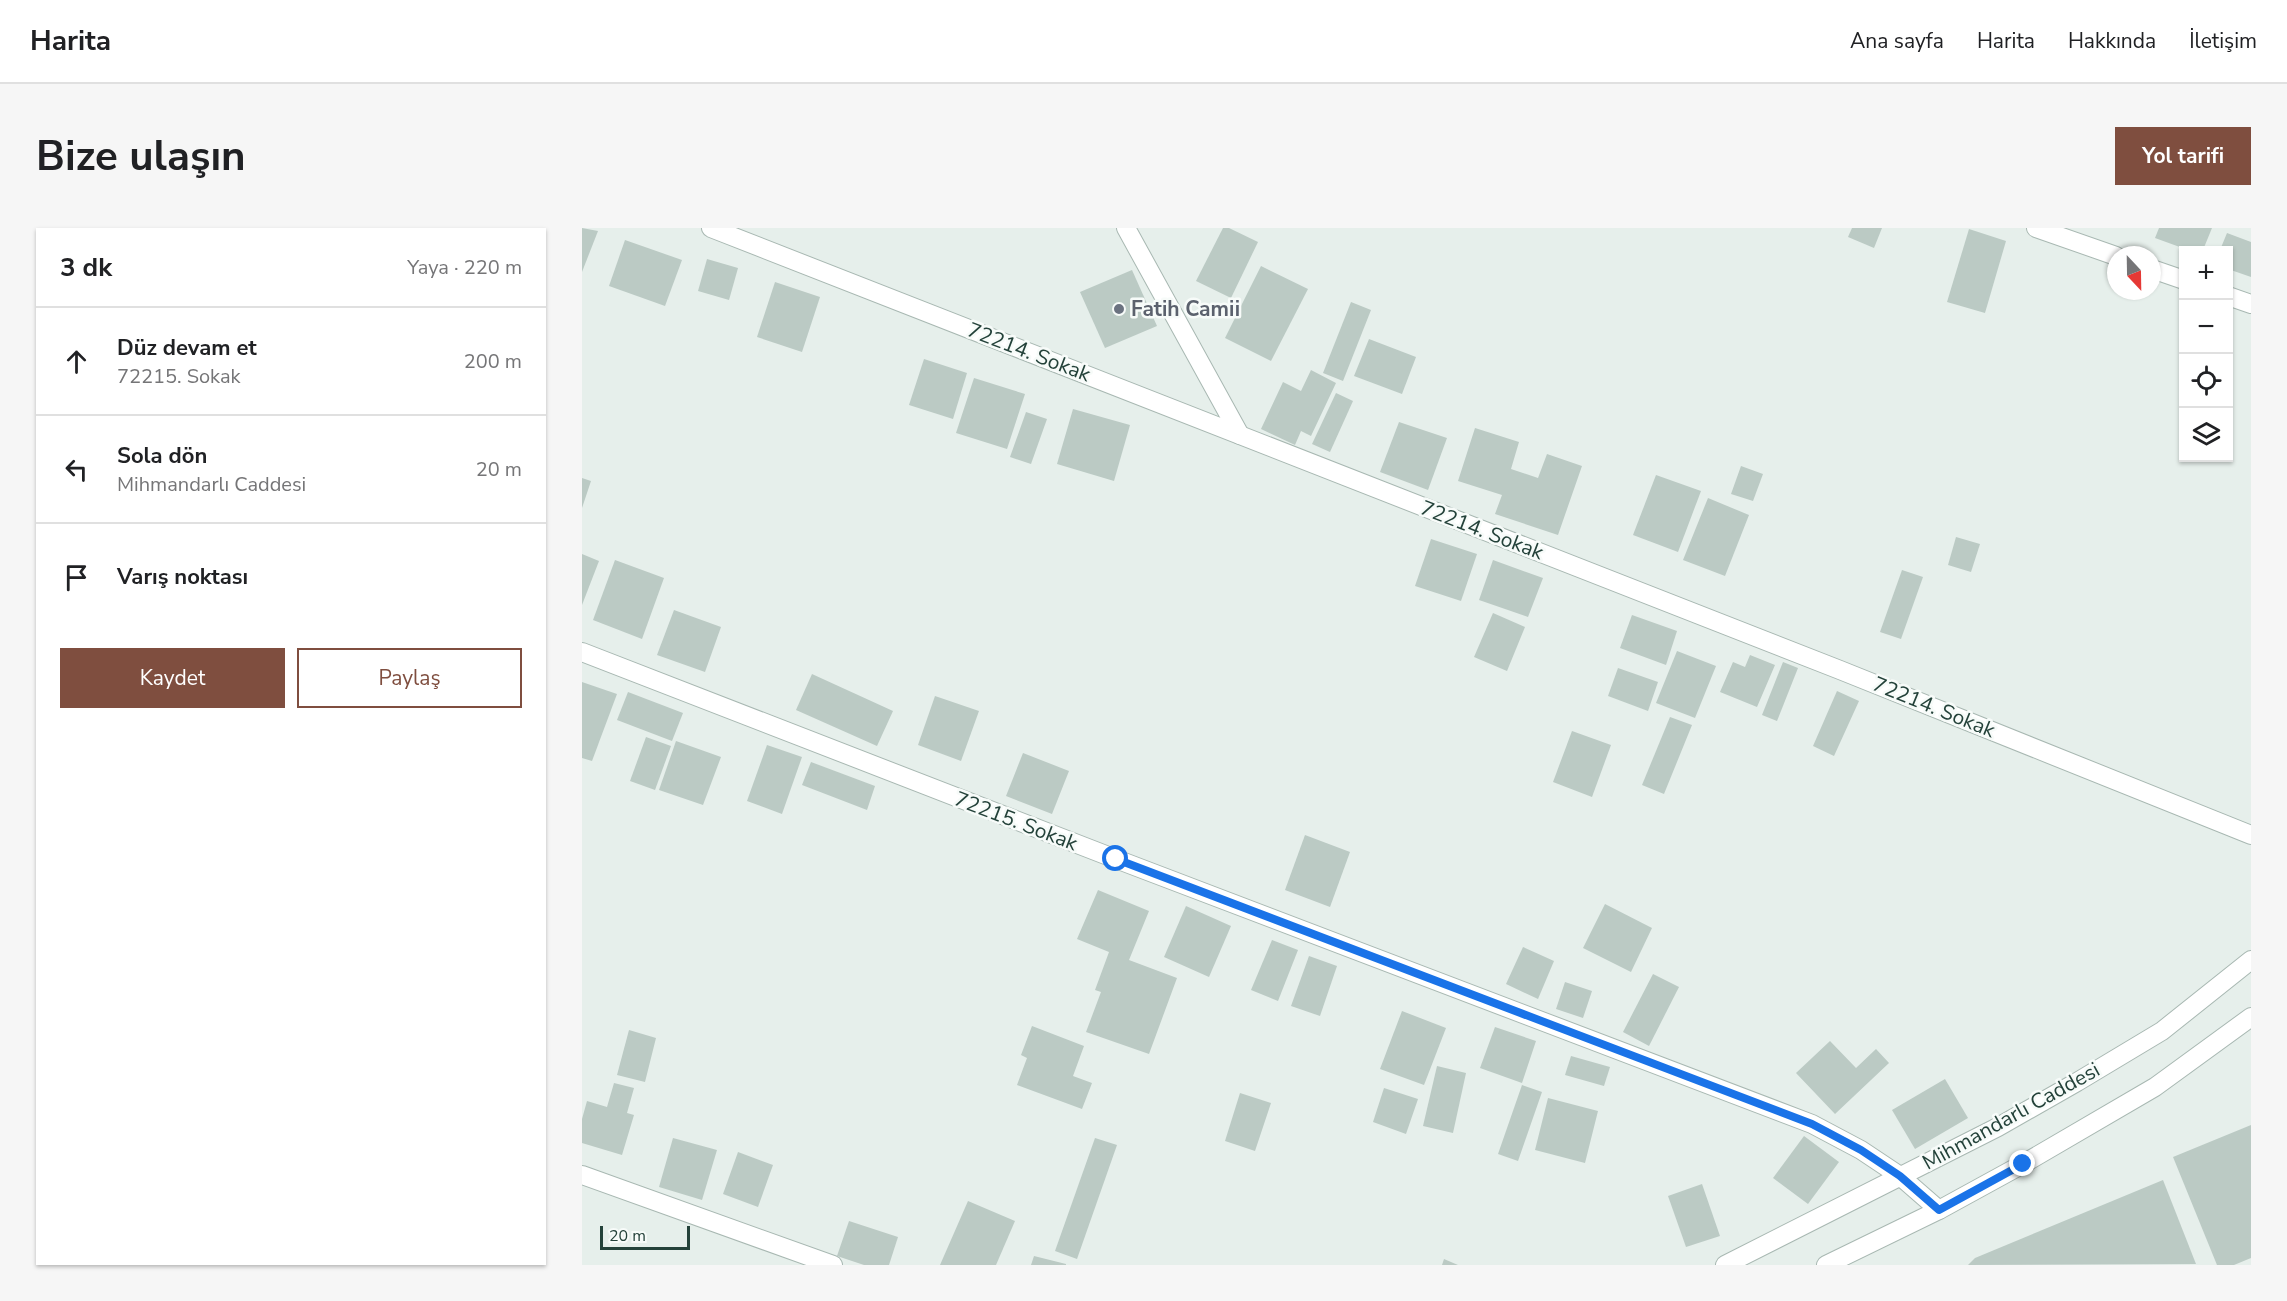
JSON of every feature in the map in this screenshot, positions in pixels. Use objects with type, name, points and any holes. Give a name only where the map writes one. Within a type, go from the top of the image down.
[{"type":"street","name":"72214. Sokak","points":[[711,228],[1840,670],[2251,835]]},
{"type":"street","points":[[1126,228],[1240,435]]},
{"type":"street","points":[[2036,228],[2107,253]]},
{"type":"street","points":[[2161,272],[2179,278]]},
{"type":"street","points":[[2233,297],[2251,304]]},
{"type":"street","name":"72215. Sokak","points":[[582,652],[1116,859],[1812,1124],[1861,1150],[1900,1176],[1939,1210]]},
{"type":"street","name":"Mihmandarlı Caddesi","points":[[1725,1265],[1998,1127],[2153,1036],[2251,960]]},
{"type":"street","points":[[1826,1265],[1939,1210],[2155,1087],[2251,1017]]},
{"type":"street","points":[[582,1175],[833,1265]]},
{"type":"building","points":[[582,228],[598,231],[582,272]]},
{"type":"building","points":[[1223,228],[1229,228],[1258,242],[1231,298],[1196,281]]},
{"type":"building","points":[[1852,228],[1882,228],[1874,248],[1848,237]]},
{"type":"building","points":[[2159,228],[2212,228],[2205,246],[2179,247],[2155,238]]},
{"type":"building","points":[[1969,229],[2006,241],[1985,313],[1947,302]]},
{"type":"building","points":[[2227,233],[2251,242],[2251,277],[2233,271],[2233,246],[2222,246]]},
{"type":"building","points":[[625,240],[682,260],[665,306],[609,286]]},
{"type":"building","points":[[707,259],[738,268],[729,300],[698,291]]},
{"type":"building","points":[[1261,266],[1308,289],[1271,361],[1225,338]]},
{"type":"building","name":"Fatih Camii","points":[[1132,270],[1157,326],[1105,348],[1080,292]]},
{"type":"building","points":[[775,282],[820,297],[802,352],[757,337]]},
{"type":"building","points":[[1351,302],[1371,310],[1343,381],[1323,373]]},
{"type":"building","points":[[1369,339],[1416,357],[1402,394],[1354,376]]},
{"type":"building","points":[[924,359],[967,373],[953,419],[909,405]]},
{"type":"building","points":[[1311,370],[1336,383],[1311,436],[1301,431],[1295,445],[1261,429],[1283,382],[1301,391]]},
{"type":"building","points":[[974,378],[1025,394],[1007,449],[956,433]]},
{"type":"building","points":[[1336,393],[1353,401],[1330,452],[1312,444]]},
{"type":"building","points":[[1073,409],[1130,425],[1114,481],[1057,464]]},
{"type":"building","points":[[1026,412],[1047,419],[1031,464],[1010,457]]},
{"type":"building","points":[[1399,422],[1447,438],[1428,490],[1380,472]]},
{"type":"building","points":[[1475,428],[1519,442],[1511,469],[1538,478],[1547,454],[1582,466],[1558,535],[1495,514],[1502,495],[1458,481]]},
{"type":"building","points":[[1741,466],[1763,474],[1753,501],[1731,494]]},
{"type":"building","points":[[1656,475],[1701,491],[1678,552],[1633,535]]},
{"type":"building","points":[[582,478],[591,481],[582,508]]},
{"type":"building","points":[[1708,498],[1749,515],[1725,576],[1683,560]]},
{"type":"building","points":[[1956,537],[1980,544],[1971,572],[1948,565]]},
{"type":"building","points":[[1431,539],[1477,554],[1461,601],[1415,586]]},
{"type":"building","points":[[582,554],[599,561],[582,605]]},
{"type":"building","points":[[615,560],[664,578],[642,639],[593,620]]},
{"type":"building","points":[[1493,560],[1543,578],[1528,617],[1479,600]]},
{"type":"building","points":[[1902,570],[1923,577],[1901,639],[1880,632]]},
{"type":"building","points":[[674,610],[721,627],[705,672],[657,655]]},
{"type":"building","points":[[1493,613],[1525,627],[1507,671],[1474,657]]},
{"type":"building","points":[[1632,615],[1677,631],[1666,665],[1620,648]]},
{"type":"building","points":[[1677,651],[1716,666],[1695,718],[1656,703]]},
{"type":"building","points":[[1750,655],[1775,665],[1757,707],[1720,692],[1733,662],[1745,667]]},
{"type":"building","points":[[1783,662],[1798,668],[1777,721],[1762,715]]},
{"type":"building","points":[[1618,668],[1658,682],[1648,711],[1608,696]]},
{"type":"building","points":[[812,674],[893,711],[877,746],[796,710]]},
{"type":"building","points":[[582,682],[617,694],[592,761],[582,758]]},
{"type":"building","points":[[1837,691],[1859,701],[1834,756],[1813,746]]},
{"type":"building","points":[[628,692],[683,713],[672,741],[617,720]]},
{"type":"building","points":[[935,696],[979,711],[961,761],[918,745]]},
{"type":"building","points":[[1670,717],[1692,725],[1664,794],[1642,785]]},
{"type":"building","points":[[1572,731],[1611,745],[1592,797],[1553,782]]},
{"type":"building","points":[[646,737],[671,746],[655,790],[630,781]]},
{"type":"building","points":[[676,741],[721,757],[703,805],[659,790]]},
{"type":"building","points":[[767,745],[802,757],[782,814],[747,801]]},
{"type":"building","points":[[1023,753],[1069,771],[1052,814],[1006,796]]},
{"type":"building","points":[[811,762],[875,786],[867,810],[802,785]]},
{"type":"building","points":[[1305,835],[1350,852],[1330,907],[1285,890]]},
{"type":"building","points":[[1098,890],[1149,911],[1129,960],[1177,978],[1149,1054],[1086,1032],[1101,992],[1095,990],[1109,952],[1077,939]]},
{"type":"building","points":[[1605,904],[1652,928],[1631,972],[1583,948]]},
{"type":"building","points":[[1186,906],[1231,926],[1209,977],[1164,957]]},
{"type":"building","points":[[1272,940],[1298,950],[1278,1001],[1251,990]]},
{"type":"building","points":[[1523,947],[1554,961],[1538,999],[1506,984]]},
{"type":"building","points":[[1309,956],[1337,966],[1320,1016],[1291,1006]]},
{"type":"building","points":[[1653,974],[1679,987],[1649,1046],[1623,1032]]},
{"type":"building","points":[[1565,982],[1592,991],[1583,1018],[1556,1009]]},
{"type":"building","points":[[1402,1011],[1446,1028],[1424,1085],[1380,1069]]},
{"type":"building","points":[[1032,1026],[1084,1046],[1073,1076],[1092,1083],[1082,1109],[1017,1085],[1027,1058],[1021,1055]]},
{"type":"building","points":[[1495,1027],[1536,1041],[1522,1083],[1480,1068]]},
{"type":"building","points":[[629,1030],[656,1038],[645,1082],[617,1075]]},
{"type":"building","points":[[1830,1041],[1856,1068],[1876,1049],[1889,1063],[1835,1114],[1796,1073]]},
{"type":"building","points":[[1571,1056],[1610,1067],[1604,1086],[1565,1075]]},
{"type":"building","points":[[1437,1066],[1466,1073],[1453,1133],[1423,1126]]},
{"type":"building","points":[[1945,1079],[1968,1118],[1915,1149],[1892,1110]]},
{"type":"building","points":[[614,1083],[634,1088],[627,1113],[634,1115],[622,1155],[582,1143],[582,1119],[587,1101],[607,1107]]},
{"type":"building","points":[[1522,1085],[1542,1092],[1518,1161],[1498,1154]]},
{"type":"building","points":[[1384,1088],[1418,1099],[1406,1134],[1373,1122]]},
{"type":"building","points":[[1240,1093],[1271,1103],[1255,1151],[1225,1141]]},
{"type":"building","points":[[1548,1098],[1598,1111],[1585,1163],[1535,1150]]},
{"type":"building","points":[[2251,1125],[2251,1258],[2234,1265],[2217,1265],[2173,1157]]},
{"type":"building","points":[[1804,1136],[1839,1162],[1808,1204],[1773,1178]]},
{"type":"building","points":[[673,1138],[717,1150],[702,1200],[659,1187]]},
{"type":"building","points":[[1095,1138],[1117,1145],[1077,1259],[1055,1251]]},
{"type":"building","points":[[738,1152],[773,1165],[758,1207],[723,1194]]},
{"type":"building","points":[[2163,1180],[2196,1264],[1968,1265],[1975,1258]]},
{"type":"building","points":[[1702,1184],[1720,1236],[1686,1247],[1668,1196]]},
{"type":"building","points":[[968,1201],[1015,1221],[996,1265],[940,1265]]},
{"type":"building","points":[[849,1221],[898,1237],[889,1265],[864,1265],[837,1256]]},
{"type":"building","points":[[1034,1256],[1066,1264],[1066,1265],[1031,1265]]},
{"type":"building","points":[[1444,1259],[1458,1265],[1442,1265]]},
{"type":"place","name":"Fatih Camii","points":[[1119,309]]},
{"type":"route","points":[[1116,859],[1812,1124],[1861,1150],[1900,1176],[1939,1210],[2023,1164]]}]
